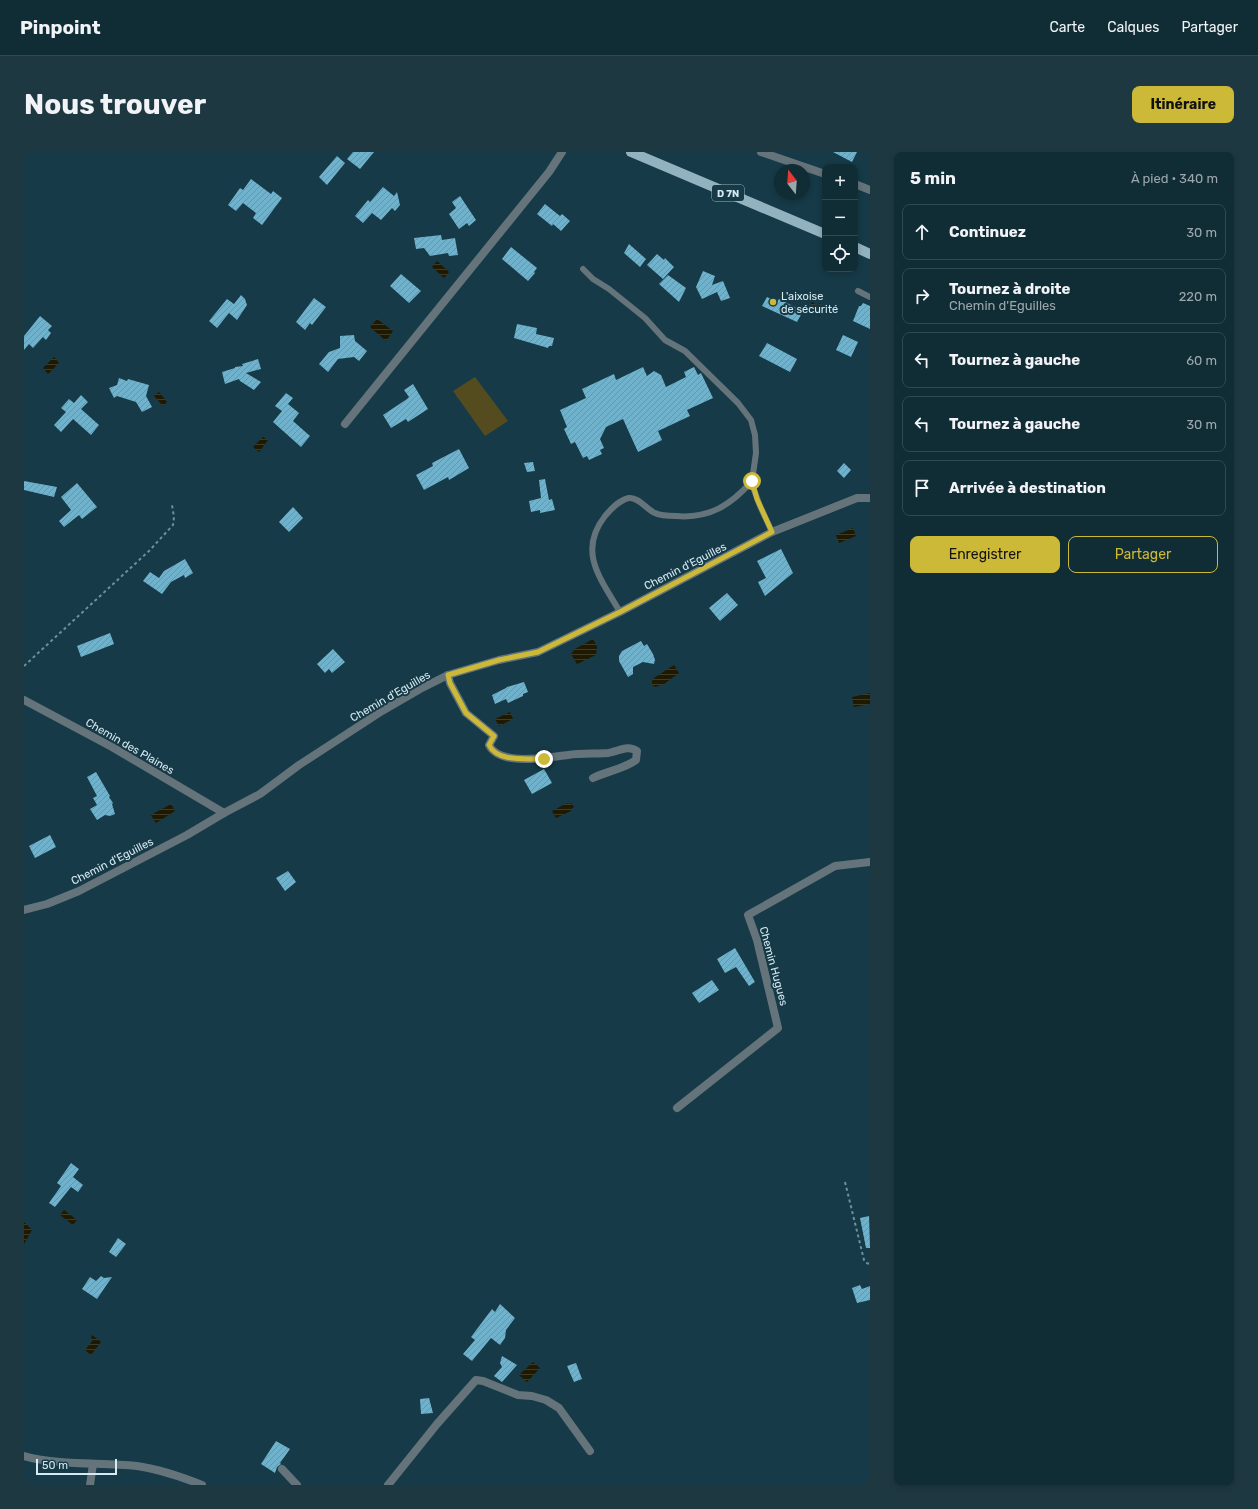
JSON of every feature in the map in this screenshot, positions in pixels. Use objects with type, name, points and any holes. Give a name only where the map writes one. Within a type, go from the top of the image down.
[{"type":"main road","name":"D 7N","points":[[631,152],[822,233]]},
{"type":"main road","points":[[858,248],[870,254]]},
{"type":"street","points":[[345,424],[549,172],[562,152]]},
{"type":"street","points":[[761,152],[822,173]]},
{"type":"street","points":[[858,185],[870,190]]},
{"type":"street","name":"Chemin d'Eguilles","points":[[24,910],[47,904],[79,891],[187,835],[260,794],[299,765],[382,711],[448,675],[499,660],[538,652],[620,612],[772,532],[857,498],[870,498]]},
{"type":"street","points":[[448,675],[450,683],[466,713],[494,736],[489,745],[496,754],[520,758],[544,759],[569,754],[616,752],[626,747],[632,747],[637,750],[636,760],[618,769],[606,772],[593,778]]},
{"type":"street","name":"Chemin des Plaines","points":[[24,700],[112,747],[224,813]]},
{"type":"street","name":"Chemin Hugues","points":[[677,1108],[778,1028],[757,940],[748,915],[835,866],[870,862]]},
{"type":"street","points":[[388,1485],[437,1424],[476,1380],[483,1381],[518,1395],[532,1396],[546,1400],[559,1408],[590,1451]]},
{"type":"street","points":[[24,1456],[42,1461],[138,1466],[185,1478],[202,1485]]},
{"type":"street","points":[[90,1485],[93,1464]]},
{"type":"street","points":[[282,1469],[297,1485]]},
{"type":"lane","points":[[583,268],[593,279],[609,289],[644,318],[666,340],[685,351],[738,403],[751,420],[755,435],[756,453],[752,481],[757,499],[772,532]]},
{"type":"lane","points":[[858,291],[870,297]]},
{"type":"lane","points":[[620,612],[596,568],[592,553],[592,542],[596,529],[616,504],[630,498],[635,499],[655,513],[681,517],[708,514],[725,505],[752,481]]},
{"type":"path","points":[[24,666],[149,551],[173,525],[174,517],[172,505]]},
{"type":"path","points":[[845,1182],[864,1260],[866,1263],[870,1264]]},
{"type":"shaded area","points":[[437,261],[449,272],[444,278],[432,267]]},
{"type":"shaded area","points":[[812,302],[818,306],[819,303],[825,306],[822,314],[819,316],[809,308]]},
{"type":"shaded area","points":[[377,319],[393,331],[386,341],[370,327]]},
{"type":"shaded area","points":[[54,357],[59,363],[48,374],[43,368]]},
{"type":"shaded area","points":[[475,377],[508,421],[485,436],[453,391]]},
{"type":"shaded area","points":[[159,392],[167,402],[163,406],[154,396]]},
{"type":"shaded area","points":[[263,437],[268,440],[259,452],[253,447]]},
{"type":"shaded area","points":[[853,528],[856,536],[839,543],[836,535]]},
{"type":"shaded area","points":[[593,639],[597,646],[596,655],[577,664],[571,654],[575,649]]},
{"type":"shaded area","points":[[674,665],[679,673],[664,684],[655,687],[652,685],[654,678]]},
{"type":"shaded area","points":[[870,693],[870,704],[854,707],[852,697]]},
{"type":"shaded area","points":[[510,712],[513,719],[499,726],[495,719]]},
{"type":"shaded area","points":[[567,803],[572,803],[574,807],[571,811],[556,818],[552,811]]},
{"type":"shaded area","points":[[171,804],[175,811],[156,823],[151,815]]},
{"type":"shaded area","points":[[64,1210],[77,1220],[73,1225],[60,1215]]},
{"type":"shaded area","points":[[24,1222],[32,1230],[24,1244]]},
{"type":"shaded area","points":[[92,1335],[101,1342],[91,1355],[85,1350],[93,1340],[91,1338]]},
{"type":"shaded area","points":[[533,1362],[540,1368],[527,1382],[519,1375]]},
{"type":"building","points":[[353,152],[374,152],[360,169],[347,159]]},
{"type":"building","points":[[833,152],[857,152],[852,162]]},
{"type":"building","points":[[337,156],[345,163],[327,185],[319,177]]},
{"type":"building","points":[[251,179],[271,194],[273,191],[282,198],[262,225],[253,218],[256,213],[243,203],[236,211],[228,205],[240,188],[243,190]]},
{"type":"building","points":[[383,187],[394,196],[397,192],[400,205],[395,211],[392,208],[381,220],[372,213],[363,223],[355,216],[368,200],[370,202]]},
{"type":"building","points":[[460,196],[476,220],[469,226],[467,223],[459,229],[449,214],[456,208],[452,202]]},
{"type":"building","points":[[545,204],[560,216],[562,214],[570,221],[561,231],[537,214]]},
{"type":"building","points":[[441,235],[442,240],[455,238],[458,255],[449,256],[448,253],[430,256],[424,248],[416,249],[414,238]]},
{"type":"building","points":[[629,244],[646,259],[640,267],[624,253]]},
{"type":"building","points":[[511,247],[537,268],[534,272],[535,273],[528,281],[502,259]]},
{"type":"building","points":[[657,254],[664,260],[665,258],[674,267],[663,279],[647,265]]},
{"type":"building","points":[[703,271],[715,276],[712,285],[723,281],[730,298],[721,301],[717,292],[702,299],[696,287]]},
{"type":"building","points":[[401,274],[421,291],[409,303],[390,286]]},
{"type":"building","points":[[668,275],[686,288],[679,302],[659,284]]},
{"type":"building","points":[[241,295],[245,299],[247,305],[237,320],[229,313],[217,328],[209,321],[227,299],[234,304]]},
{"type":"building","points":[[767,297],[777,302],[779,299],[803,311],[797,322],[762,306]]},
{"type":"building","points":[[314,298],[326,307],[312,325],[310,323],[305,330],[296,322]]},
{"type":"building","points":[[863,303],[870,306],[870,329],[853,321],[859,306]]},
{"type":"building","points":[[40,316],[52,326],[48,330],[51,333],[46,340],[43,337],[33,348],[29,344],[24,350],[24,336]]},
{"type":"building","points":[[517,324],[537,328],[536,334],[554,338],[552,346],[549,346],[548,348],[514,338]]},
{"type":"building","points":[[354,335],[355,341],[367,351],[359,361],[354,357],[338,359],[328,372],[319,364],[329,352],[340,348],[340,336]]},
{"type":"building","points":[[843,335],[858,342],[851,357],[836,350]]},
{"type":"building","points":[[767,343],[797,359],[790,372],[759,356]]},
{"type":"building","points":[[258,359],[261,369],[246,373],[261,382],[254,390],[239,379],[225,384],[222,372],[235,367],[243,366],[242,364]]},
{"type":"building","points":[[643,367],[647,376],[654,371],[661,375],[666,387],[686,377],[684,372],[694,367],[698,375],[701,373],[713,398],[687,410],[690,416],[658,431],[662,440],[638,452],[623,419],[606,427],[600,439],[604,448],[600,450],[602,454],[589,460],[587,456],[583,458],[575,442],[571,444],[564,429],[567,427],[560,410],[586,398],[582,389],[614,374],[616,380]]},
{"type":"building","points":[[119,378],[149,385],[146,396],[152,407],[142,412],[136,402],[117,396],[114,398],[109,388],[117,385]]},
{"type":"building","points":[[413,384],[428,409],[408,422],[406,419],[391,428],[383,415],[409,397],[404,390]]},
{"type":"building","points":[[286,393],[293,398],[288,404],[299,413],[293,421],[310,436],[301,447],[273,422],[282,411],[275,406]]},
{"type":"building","points":[[81,395],[88,402],[81,409],[99,425],[91,435],[73,419],[61,432],[54,425],[66,412],[61,408],[69,399],[74,403]]},
{"type":"building","points":[[459,449],[469,468],[449,480],[448,477],[424,490],[416,475],[433,466],[432,463]]},
{"type":"building","points":[[533,462],[535,471],[527,472],[524,463]]},
{"type":"building","points":[[844,463],[851,470],[844,478],[837,471]]},
{"type":"building","points":[[545,479],[549,500],[552,499],[555,510],[540,513],[540,510],[531,512],[529,501],[541,498],[539,480]]},
{"type":"building","points":[[24,481],[57,487],[54,497],[24,490]]},
{"type":"building","points":[[77,483],[97,507],[82,519],[79,515],[64,527],[59,521],[71,510],[61,497]]},
{"type":"building","points":[[293,507],[303,518],[289,532],[279,522]]},
{"type":"building","points":[[781,549],[793,573],[765,596],[758,582],[766,578],[757,561]]},
{"type":"building","points":[[185,559],[193,573],[185,578],[184,575],[171,582],[162,594],[143,581],[150,572],[159,578],[164,571]]},
{"type":"building","points":[[727,593],[738,605],[720,621],[709,608]]},
{"type":"building","points":[[110,633],[114,644],[81,657],[77,646]]},
{"type":"building","points":[[641,641],[644,646],[647,644],[653,654],[655,660],[654,664],[643,662],[633,667],[633,674],[628,677],[619,661],[619,656],[622,651]]},
{"type":"building","points":[[333,649],[345,662],[332,673],[329,669],[325,673],[317,664]]},
{"type":"building","points":[[524,682],[528,692],[523,694],[523,696],[508,703],[506,699],[495,704],[492,695],[507,687]]},
{"type":"building","points":[[544,769],[552,783],[532,794],[524,780]]},
{"type":"building","points":[[96,772],[110,796],[109,797],[113,803],[115,814],[110,816],[105,815],[97,820],[90,809],[97,805],[93,798],[97,796],[87,777]]},
{"type":"building","points":[[50,835],[56,847],[35,858],[29,846]]},
{"type":"building","points":[[288,871],[296,882],[285,891],[276,878]]},
{"type":"building","points":[[735,948],[755,982],[749,986],[736,967],[725,973],[717,959]]},
{"type":"building","points":[[712,980],[719,990],[699,1003],[692,993]]},
{"type":"building","points":[[71,1163],[79,1169],[73,1177],[83,1185],[78,1192],[71,1187],[55,1207],[49,1203],[61,1186],[57,1183]]},
{"type":"building","points":[[869,1216],[870,1248],[866,1248],[860,1218]]},
{"type":"building","points":[[118,1238],[126,1244],[116,1257],[109,1252]]},
{"type":"building","points":[[101,1276],[104,1278],[112,1277],[97,1299],[82,1289],[90,1277],[96,1281]]},
{"type":"building","points":[[860,1285],[862,1289],[870,1286],[870,1300],[857,1303],[852,1288]]},
{"type":"building","points":[[500,1304],[515,1318],[506,1330],[505,1338],[500,1345],[491,1338],[472,1361],[463,1354],[475,1340],[471,1337],[492,1309],[495,1312]]},
{"type":"building","points":[[502,1356],[517,1365],[502,1382],[494,1376],[502,1367],[500,1363]]},
{"type":"building","points":[[576,1363],[582,1379],[574,1382],[567,1366]]},
{"type":"building","points":[[429,1398],[433,1413],[421,1414],[420,1399]]},
{"type":"building","points":[[276,1441],[290,1449],[280,1463],[281,1464],[277,1467],[275,1473],[261,1464]]},
{"type":"place","name":"L'aixoise de sécurité","points":[[773,302]]},
{"type":"route","points":[[544,759],[504,757],[496,754],[489,745],[494,736],[466,713],[450,683],[448,675],[499,660],[538,652],[620,612],[729,556],[772,532],[757,499],[752,481]]}]
